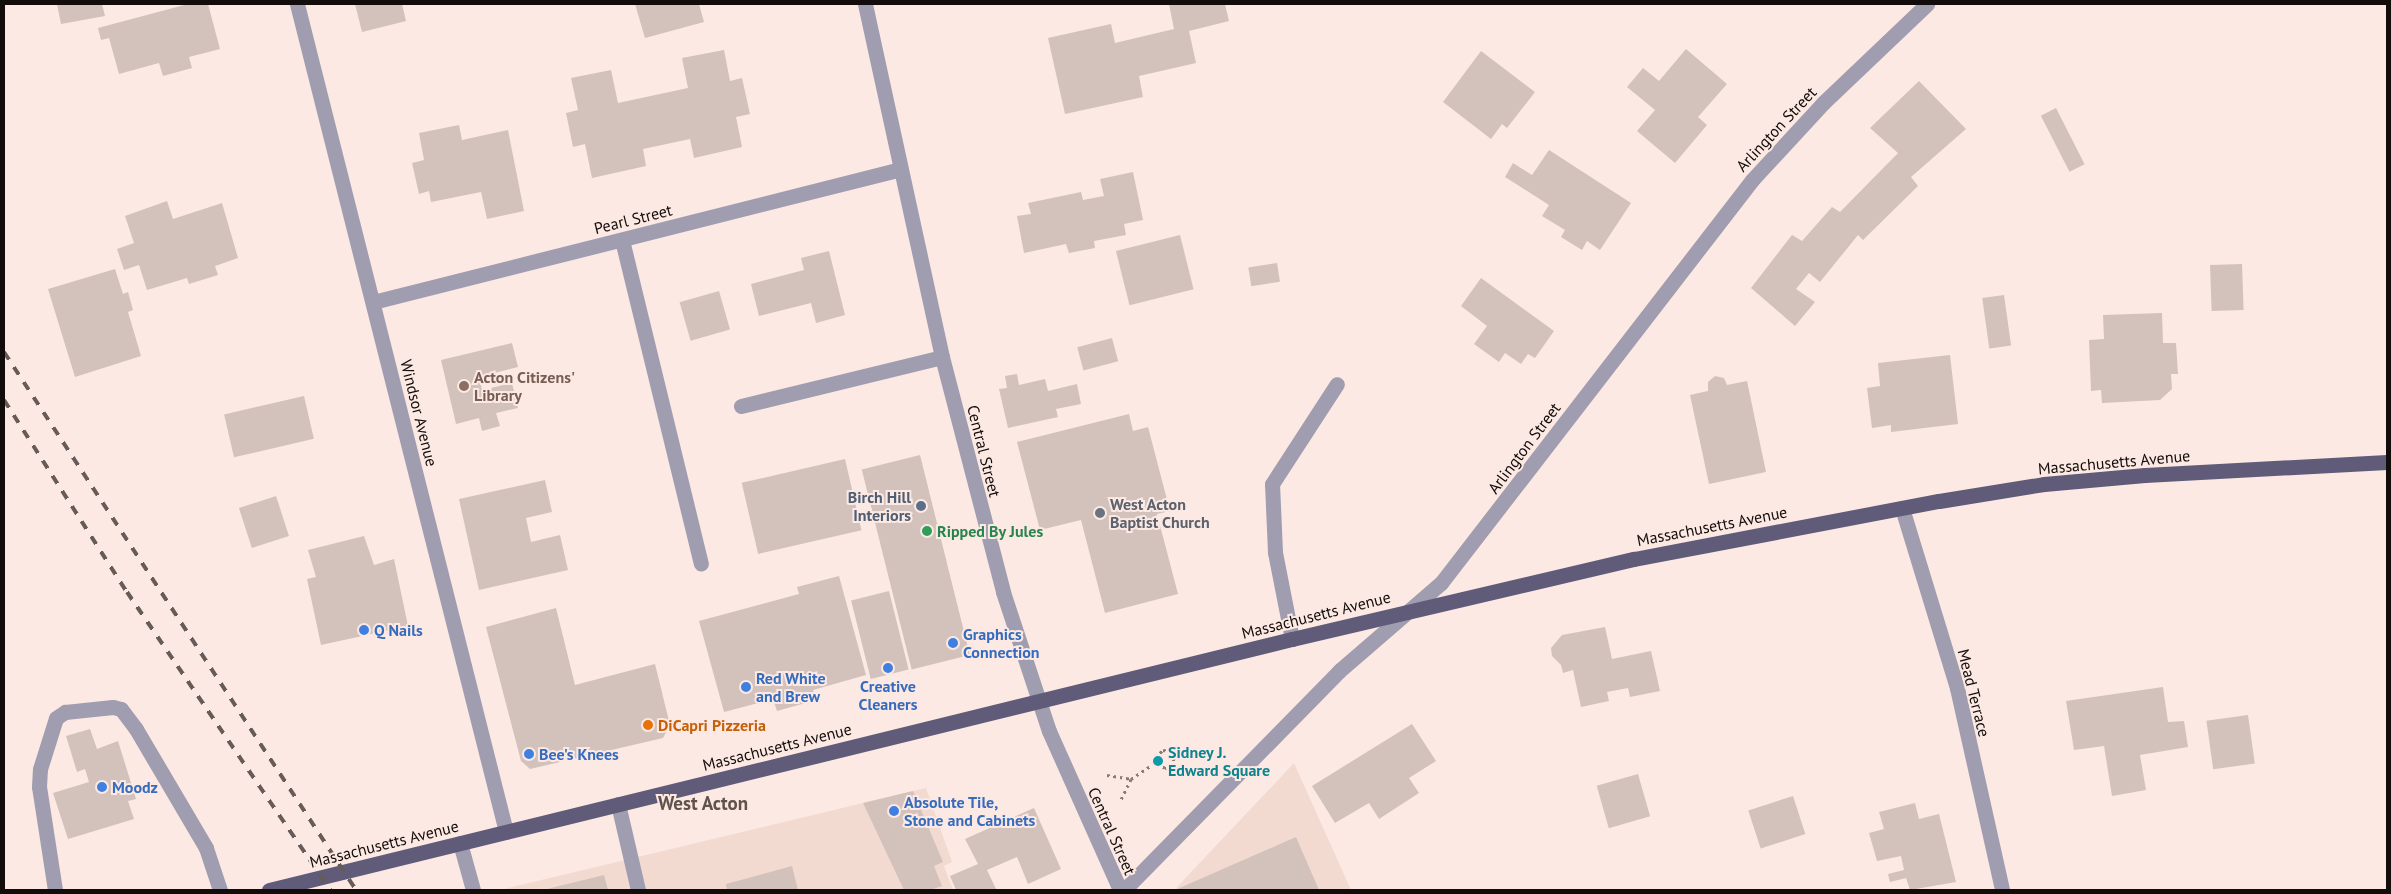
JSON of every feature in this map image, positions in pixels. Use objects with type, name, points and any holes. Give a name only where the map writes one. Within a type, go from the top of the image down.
[{"type":"main road","name":"Massachusetts Avenue","points":[[269,890],[1410,610],[1634,559],[1902,508],[2077,481],[2387,462]]},
{"type":"street","name":"Windsor Avenue","points":[[297,4],[506,832]]},
{"type":"street","name":"Central Street","points":[[866,4],[942,357],[990,549],[1038,701],[1120,890]]},
{"type":"street","name":"Arlington Street","points":[[1124,890],[1334,676],[1441,583],[1466,554],[1757,174],[1823,103],[1927,4]]},
{"type":"street","name":"Pearl Street","points":[[373,302],[901,169]]},
{"type":"street","points":[[622,240],[701,564]]},
{"type":"street","points":[[741,406],[942,357]]},
{"type":"street","points":[[1292,639],[1275,552],[1272,484],[1337,384]]},
{"type":"street","name":"Mead Terrace","points":[[1902,508],[1957,688],[2002,890]]},
{"type":"street","points":[[55,890],[39,787],[40,769],[56,718],[65,712],[114,707],[121,709],[141,737],[206,848],[220,890]]},
{"type":"street","points":[[618,804],[638,890]]},
{"type":"street","points":[[460,843],[473,890]]},
{"type":"path","points":[[1163,750],[1170,751],[1174,758],[1172,765],[1165,768],[1156,762],[1154,756],[1163,750]]},
{"type":"path","points":[[1120,802],[1131,779],[1156,762]]},
{"type":"path","points":[[1107,775],[1131,779]]},
{"type":"shaded area","points":[[1294,763],[1351,890],[1176,890],[1177,887]]},
{"type":"shaded area","points":[[926,788],[952,862],[944,866],[953,890],[500,890]]},
{"type":"building","points":[[57,4],[102,4],[105,16],[61,24]]},
{"type":"building","points":[[188,4],[208,4],[220,49],[189,57],[192,68],[163,76],[159,63],[119,74],[109,38],[101,40],[98,28]]},
{"type":"building","points":[[355,4],[402,4],[406,21],[362,32]]},
{"type":"building","points":[[635,4],[699,4],[704,22],[645,38]]},
{"type":"building","points":[[1169,4],[1225,4],[1229,21],[1189,31],[1196,63],[1139,76],[1143,97],[1065,114],[1048,38],[1111,24],[1115,43],[1174,29]]},
{"type":"building","points":[[1686,49],[1727,84],[1698,117],[1707,125],[1675,163],[1637,131],[1655,110],[1627,87],[1643,68],[1659,81]]},
{"type":"building","points":[[724,50],[730,81],[742,78],[750,114],[736,117],[742,147],[694,158],[690,139],[643,149],[646,166],[592,178],[585,144],[573,147],[566,113],[578,110],[571,78],[611,70],[618,103],[688,88],[682,58]]},
{"type":"building","points":[[1481,51],[1535,92],[1507,128],[1502,124],[1491,139],[1443,102]]},
{"type":"building","points":[[1919,81],[1966,129],[1911,177],[1918,186],[1863,240],[1858,235],[1820,282],[1809,273],[1796,289],[1815,302],[1795,326],[1751,288],[1792,235],[1802,241],[1832,207],[1840,212],[1898,153],[1870,128]]},
{"type":"building","points":[[2056,108],[2085,164],[2069,172],[2041,116]]},
{"type":"building","points":[[459,125],[462,140],[508,130],[524,211],[487,219],[481,192],[431,202],[429,191],[419,194],[412,163],[424,160],[419,133]]},
{"type":"building","points":[[1549,150],[1631,203],[1600,250],[1587,241],[1582,250],[1561,237],[1565,230],[1542,216],[1549,205],[1505,177],[1513,163],[1532,175]]},
{"type":"building","points":[[1133,172],[1143,220],[1124,224],[1126,235],[1094,241],[1095,248],[1069,253],[1066,244],[1024,253],[1017,216],[1031,214],[1028,203],[1081,192],[1083,200],[1104,196],[1100,179]]},
{"type":"building","points":[[167,201],[173,219],[222,203],[238,258],[215,266],[218,275],[189,284],[187,278],[147,290],[139,265],[124,270],[117,249],[134,243],[125,216]]},
{"type":"building","points":[[1180,235],[1194,289],[1130,305],[1116,251]]},
{"type":"building","points":[[829,251],[845,315],[816,323],[811,303],[759,316],[751,284],[804,270],[801,258]]},
{"type":"building","points":[[1277,263],[1280,282],[1251,286],[1248,268]]},
{"type":"building","points":[[2242,264],[2244,310],[2212,311],[2210,265]]},
{"type":"building","points":[[115,269],[123,294],[128,292],[133,310],[128,312],[141,356],[75,377],[48,289]]},
{"type":"building","points":[[1481,278],[1554,331],[1535,358],[1528,354],[1521,364],[1505,353],[1499,362],[1474,344],[1487,326],[1461,306]]},
{"type":"building","points":[[719,291],[730,329],[691,341],[680,302]]},
{"type":"building","points":[[2004,295],[2011,346],[1989,349],[1982,298]]},
{"type":"building","points":[[2162,313],[2163,343],[2176,343],[2178,374],[2171,374],[2172,389],[2160,400],[2102,403],[2101,390],[2091,391],[2089,340],[2104,339],[2103,315]]},
{"type":"building","points":[[1112,338],[1118,361],[1083,370],[1077,347]]},
{"type":"building","name":"Acton Citizens' Library","points":[[512,343],[518,367],[479,377],[482,390],[512,383],[518,408],[496,413],[500,426],[482,431],[479,418],[456,424],[441,360]]},
{"type":"building","points":[[1950,355],[1958,424],[1891,432],[1891,425],[1872,428],[1867,388],[1880,386],[1878,363]]},
{"type":"building","points":[[1017,374],[1019,385],[1045,379],[1048,391],[1077,384],[1081,404],[1056,409],[1058,417],[1008,428],[999,389],[1007,388],[1005,376]]},
{"type":"building","points":[[1715,376],[1724,378],[1727,385],[1747,381],[1766,472],[1709,484],[1690,395],[1708,391],[1708,382]]},
{"type":"building","points":[[304,396],[314,439],[234,457],[224,414]]},
{"type":"building","name":"West Acton Baptist Church","points":[[1129,414],[1133,431],[1148,427],[1170,511],[1157,514],[1178,594],[1105,613],[1081,520],[1040,530],[1017,442]]},
{"type":"building","points":[[920,455],[970,655],[912,669],[862,470]]},
{"type":"building","points":[[845,459],[861,530],[758,554],[742,483]]},
{"type":"building","points":[[545,480],[552,512],[526,518],[531,542],[560,535],[568,570],[479,590],[459,499]]},
{"type":"building","points":[[276,496],[289,536],[252,548],[239,508]]},
{"type":"building","points":[[364,536],[374,565],[394,559],[408,626],[321,645],[307,579],[316,577],[308,550]]},
{"type":"building","points":[[839,576],[866,675],[813,690],[816,700],[777,711],[773,699],[724,712],[699,621],[799,594],[797,587]]},
{"type":"building","points":[[889,591],[909,670],[871,679],[851,600]]},
{"type":"building","points":[[556,608],[575,685],[655,664],[670,725],[663,738],[530,769],[521,761],[486,627]]},
{"type":"building","points":[[1605,627],[1612,659],[1651,651],[1660,691],[1630,697],[1628,688],[1607,692],[1609,701],[1581,707],[1573,670],[1563,673],[1561,665],[1552,656],[1551,648],[1562,635]]},
{"type":"building","points":[[2163,687],[2168,722],[2184,721],[2188,747],[2140,755],[2146,790],[2112,796],[2104,746],[2074,750],[2066,701]]},
{"type":"building","points":[[2248,715],[2255,764],[2213,769],[2206,721]]},
{"type":"building","points":[[1412,724],[1436,761],[1409,778],[1419,793],[1379,819],[1369,803],[1335,823],[1312,786]]},
{"type":"building","name":"Moodz","points":[[90,729],[97,749],[118,741],[136,799],[128,801],[134,819],[68,839],[53,793],[89,782],[85,769],[77,772],[66,736]]},
{"type":"building","points":[[1638,774],[1650,816],[1609,828],[1597,786]]},
{"type":"building","points":[[913,791],[943,862],[934,866],[942,886],[930,890],[904,890],[863,803]]},
{"type":"building","points":[[1793,796],[1805,834],[1761,849],[1748,811]]},
{"type":"building","points":[[1915,803],[1919,819],[1939,814],[1956,882],[1910,890],[1906,878],[1890,882],[1888,874],[1904,870],[1901,856],[1877,861],[1869,833],[1884,829],[1879,812]]},
{"type":"building","points":[[1034,808],[1061,869],[1028,884],[1017,857],[987,870],[996,889],[956,890],[950,876],[978,864],[965,839]]},
{"type":"building","points":[[1296,837],[1319,890],[1175,890]]},
{"type":"building","points":[[792,866],[798,890],[727,890],[726,884]]},
{"type":"building","points":[[604,875],[608,890],[544,890],[551,888]]},
{"type":"railway","points":[[4,352],[356,890]]},
{"type":"railway","points":[[4,400],[127,592],[330,890]]},
{"type":"place","name":"Acton Citizens' Library","points":[[464,386]]},
{"type":"place","name":"Birch Hill Interiors","points":[[921,506]]},
{"type":"place","name":"West Acton Baptist Church","points":[[1100,513]]},
{"type":"place","name":"Ripped By Jules","points":[[927,531]]},
{"type":"place","name":"Q Nails","points":[[364,630]]},
{"type":"place","name":"Graphics Connection","points":[[953,643]]},
{"type":"place","name":"Creative Cleaners","points":[[888,668]]},
{"type":"place","name":"Red White and Brew","points":[[746,687]]},
{"type":"place","name":"DiCapri Pizzeria","points":[[648,725]]},
{"type":"place","name":"Bee's Knees","points":[[529,754]]},
{"type":"place","name":"Sidney J. Edward Square","points":[[1158,761]]},
{"type":"place","name":"Moodz","points":[[102,787]]},
{"type":"place","name":"Absolute Tile, Stone and Cabinets","points":[[894,811]]},
{"type":"district","name":"West Acton","points":[[703,804]]}]
